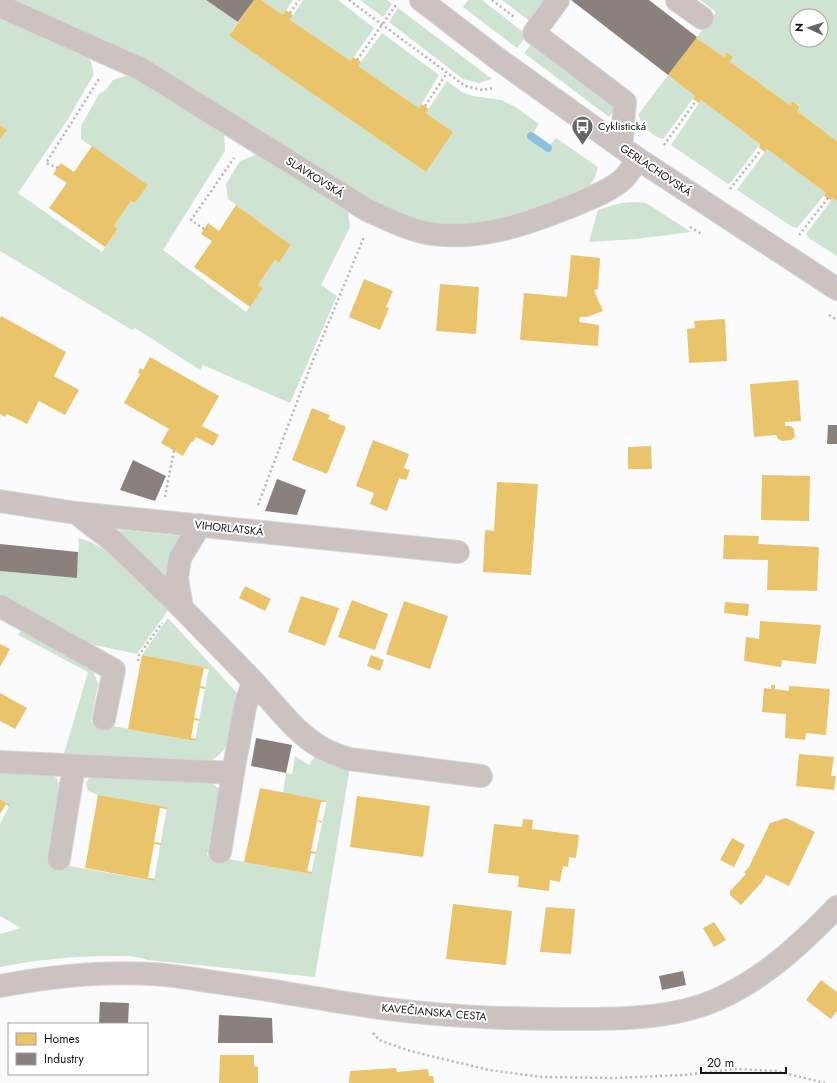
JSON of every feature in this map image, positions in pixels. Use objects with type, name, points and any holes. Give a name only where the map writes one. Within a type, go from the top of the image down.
[{"type":"street","name":"GERLACHOVSKÁ","points":[[421,0],[498,59],[638,159],[837,289]]},
{"type":"street","points":[[558,0],[534,34],[625,102],[621,146]]},
{"type":"street","points":[[677,0],[702,18]]},
{"type":"street","name":"SLAVKOVSKÁ","points":[[0,6],[141,69],[374,213],[398,223],[432,234],[465,235],[498,231],[546,216],[599,194],[622,180],[638,159]]},
{"type":"street","name":"VIHORLATSKÁ","points":[[0,501],[76,513],[458,552]]},
{"type":"street","points":[[76,513],[114,542],[175,612],[253,681],[305,735],[322,748],[349,759],[481,776]]},
{"type":"street","points":[[175,612],[180,558],[200,525]]},
{"type":"street","points":[[0,606],[114,670],[104,719]]},
{"type":"street","points":[[220,852],[244,707],[253,681]]},
{"type":"street","points":[[0,762],[233,773]]},
{"type":"street","points":[[59,859],[74,766]]},
{"type":"street","name":"KAVEČIANSKA CESTA","points":[[0,986],[31,980],[92,973],[155,974],[292,993],[354,1004],[441,1014],[519,1019],[647,1017],[714,1001],[748,984],[774,966],[837,907]]},
{"type":"path","points":[[290,13],[299,0]]},
{"type":"path","points":[[349,0],[465,86],[482,90],[494,88]]},
{"type":"path","points":[[357,60],[399,0]]},
{"type":"path","points":[[58,168],[46,163],[113,56]]},
{"type":"path","points":[[425,106],[447,73]]},
{"type":"path","points":[[662,148],[696,101]]},
{"type":"path","points":[[204,229],[191,220],[248,136]]},
{"type":"path","points":[[728,191],[762,150]]},
{"type":"path","points":[[798,236],[828,198]]},
{"type":"path","points":[[249,530],[309,370],[374,213]]},
{"type":"path","points":[[162,522],[174,450]]},
{"type":"path","points":[[139,655],[175,612]]},
{"type":"path","points":[[354,1004],[363,1024],[379,1040],[410,1051],[490,1070],[542,1077],[614,1078],[685,1075],[735,1070],[776,1071],[825,1083]]},
{"type":"green space","points":[[12,0],[206,0],[238,22],[229,36],[426,172],[453,132],[426,113],[447,81],[462,92],[473,96],[501,100],[514,106],[539,124],[533,133],[550,145],[556,138],[598,167],[595,177],[589,187],[516,219],[447,227],[393,215],[298,157],[147,60]]},
{"type":"green space","points":[[261,0],[293,0],[283,15]]},
{"type":"green space","points":[[303,0],[338,0],[374,28],[351,61],[290,20]]},
{"type":"green space","points":[[360,0],[387,0],[392,4],[383,17]]},
{"type":"green space","points":[[468,0],[482,0],[527,35],[517,48],[463,7]]},
{"type":"green space","points":[[502,0],[553,0],[536,26]]},
{"type":"green space","points":[[700,0],[837,0],[837,141],[797,111],[800,106],[793,101],[790,105],[730,62],[733,57],[727,52],[724,57],[696,38],[716,12]]},
{"type":"green space","points":[[398,8],[492,79],[479,83],[463,79],[389,22]]},
{"type":"green space","points":[[0,16],[89,55],[94,74],[68,119],[18,193],[102,252],[118,229],[114,226],[131,201],[135,203],[148,185],[81,139],[81,126],[99,94],[106,90],[113,80],[131,74],[224,132],[225,151],[163,250],[246,312],[263,288],[258,285],[275,260],[279,263],[291,245],[228,199],[226,184],[240,161],[259,154],[348,211],[350,227],[321,285],[337,296],[290,403],[203,365],[200,370],[135,328],[132,330],[0,251],[0,139],[6,130],[0,125]]},
{"type":"green space","points":[[382,33],[439,75],[419,108],[358,66]]},
{"type":"green space","points":[[534,40],[616,107],[609,117],[524,53]]},
{"type":"green space","points":[[668,75],[695,96],[663,139],[651,133],[638,115]]},
{"type":"green space","points":[[701,100],[760,144],[732,181],[728,184],[671,145]]},
{"type":"green space","points":[[767,149],[826,193],[797,228],[791,226],[737,190]]},
{"type":"green space","points":[[833,198],[837,201],[837,256],[810,239],[806,234]]},
{"type":"green space","points":[[621,203],[646,203],[691,232],[636,239],[589,242],[598,210]]},
{"type":"green space","points":[[122,530],[182,536],[172,586],[119,534],[119,531]]},
{"type":"green space","points":[[79,538],[106,550],[118,559],[139,577],[169,609],[137,654],[85,643],[0,596],[0,571],[77,578]]},
{"type":"green space","points":[[168,618],[237,693],[231,733],[223,750],[217,757],[208,762],[63,757],[88,672],[18,635],[22,629],[93,670],[98,684],[91,722],[195,741],[209,668],[142,655]]},
{"type":"green space","points":[[317,753],[350,767],[315,977],[148,960],[138,957],[123,956],[94,956],[40,960],[0,967],[0,934],[21,928],[0,916],[0,824],[10,805],[0,799],[0,770],[53,775],[57,779],[60,787],[47,862],[154,881],[167,807],[98,795],[88,791],[86,783],[90,777],[208,780],[218,788],[219,796],[207,855],[311,874],[327,801],[283,793],[286,773],[292,774],[295,756],[309,765]]},
{"type":"building: Homes","points":[[254,0],[261,0],[283,15],[286,10],[293,15],[290,20],[351,61],[353,57],[361,62],[358,66],[419,108],[421,104],[429,109],[426,113],[453,132],[426,172],[229,36]]},
{"type":"building: Homes","points":[[696,38],[724,57],[727,52],[733,57],[730,62],[790,105],[793,101],[800,107],[797,111],[837,141],[837,201],[833,198],[831,200],[824,196],[826,193],[767,149],[765,152],[759,148],[760,144],[701,100],[699,103],[693,99],[695,96],[668,75]]},
{"type":"building: Homes","points":[[0,125],[7,130],[0,139]]},
{"type":"building: Homes","points":[[92,146],[148,185],[135,203],[131,201],[114,226],[118,229],[105,247],[49,208],[67,183],[53,174],[61,163],[74,172]]},
{"type":"building: Homes","points":[[236,205],[291,245],[279,263],[275,260],[258,285],[263,288],[250,307],[194,267],[212,241],[201,234],[208,223],[219,231]]},
{"type":"building: Homes","points":[[571,255],[600,258],[598,289],[594,290],[603,311],[587,317],[580,317],[579,322],[599,325],[598,346],[520,340],[524,293],[567,297]]},
{"type":"building: Homes","points":[[364,279],[393,291],[386,307],[389,308],[380,330],[349,317]]},
{"type":"building: Homes","points":[[440,284],[479,287],[476,334],[436,331]]},
{"type":"building: Homes","points":[[1,316],[66,352],[54,376],[79,390],[65,415],[39,401],[27,424],[7,414],[5,417],[0,414]]},
{"type":"building: Homes","points":[[725,319],[727,361],[689,363],[687,329],[695,328],[694,321]]},
{"type":"building: Homes","points":[[150,357],[219,396],[202,426],[219,435],[213,446],[196,437],[193,442],[191,442],[183,456],[161,443],[169,429],[124,403],[140,374],[138,373],[140,368],[143,370]]},
{"type":"building: Homes","points":[[798,380],[801,421],[785,422],[785,426],[791,426],[794,429],[795,437],[791,440],[782,441],[778,439],[776,435],[754,437],[750,384]]},
{"type":"building: Homes","points":[[312,408],[330,415],[328,419],[346,427],[327,474],[292,460]]},
{"type":"building: Homes","points":[[373,440],[409,454],[404,468],[410,470],[406,480],[399,478],[387,511],[370,504],[374,493],[356,486]]},
{"type":"building: Homes","points":[[651,446],[652,469],[628,469],[628,447]]},
{"type":"building: Homes","points":[[762,475],[810,476],[809,521],[761,520]]},
{"type":"building: Homes","points":[[497,482],[538,484],[531,575],[483,572],[485,530],[494,531]]},
{"type":"building: Homes","points":[[724,535],[759,536],[758,544],[819,547],[817,591],[767,590],[768,560],[723,559]]},
{"type":"building: Homes","points":[[245,586],[271,599],[265,611],[239,598]]},
{"type":"building: Homes","points":[[301,596],[339,608],[325,646],[288,632]]},
{"type":"building: Homes","points":[[352,600],[388,614],[375,650],[338,637]]},
{"type":"building: Homes","points":[[404,601],[448,616],[430,669],[386,654]]},
{"type":"building: Homes","points":[[725,602],[749,604],[748,616],[724,613]]},
{"type":"building: Homes","points":[[760,621],[821,625],[816,664],[782,660],[781,667],[744,661],[746,637],[759,639]]},
{"type":"building: Homes","points":[[0,644],[10,649],[0,667]]},
{"type":"building: Homes","points":[[142,655],[209,668],[204,668],[200,686],[205,687],[205,689],[200,688],[194,718],[199,719],[199,721],[194,720],[191,738],[196,739],[195,741],[128,729]]},
{"type":"building: Homes","points":[[371,655],[384,660],[380,671],[367,666]]},
{"type":"building: Homes","points":[[771,685],[775,685],[775,689],[789,691],[789,686],[830,689],[826,735],[806,733],[805,740],[785,738],[786,714],[762,712],[764,688],[771,689]]},
{"type":"building: Homes","points":[[0,693],[27,708],[15,729],[0,721]]},
{"type":"building: Homes","points":[[799,754],[834,757],[831,776],[836,776],[834,790],[796,786]]},
{"type":"building: Homes","points":[[260,788],[327,801],[321,802],[317,820],[322,821],[322,823],[317,821],[311,851],[316,852],[315,854],[311,853],[307,871],[312,872],[311,874],[244,862]]},
{"type":"building: Homes","points":[[98,795],[167,807],[167,809],[160,808],[154,842],[161,843],[161,845],[154,844],[148,878],[155,879],[155,881],[85,868]]},
{"type":"building: Homes","points":[[357,796],[430,806],[423,857],[350,847]]},
{"type":"building: Homes","points":[[0,799],[10,805],[9,807],[6,804],[0,814]]},
{"type":"building: Homes","points":[[786,818],[815,832],[789,886],[766,875],[762,882],[741,905],[730,895],[730,891],[746,874],[744,872],[749,867],[770,823]]},
{"type":"building: Homes","points":[[523,819],[533,820],[532,829],[579,835],[576,858],[569,857],[568,867],[563,866],[560,882],[550,880],[549,891],[518,887],[519,876],[488,873],[494,824],[522,827]]},
{"type":"building: Homes","points":[[732,838],[745,845],[734,867],[720,860]]},
{"type":"building: Homes","points":[[453,904],[512,911],[506,965],[446,959]]},
{"type":"building: Homes","points":[[546,907],[575,909],[571,954],[540,952]]},
{"type":"building: Homes","points":[[714,922],[726,940],[714,947],[703,928]]},
{"type":"building: Homes","points":[[821,980],[837,992],[837,1011],[831,1019],[806,1000]]},
{"type":"building: Homes","points":[[220,1055],[254,1055],[254,1066],[258,1067],[258,1083],[219,1083]]},
{"type":"building: Homes","points":[[396,1068],[397,1072],[428,1069],[429,1076],[433,1076],[434,1083],[349,1083],[350,1071]]},
{"type":"building: Industry","points":[[206,0],[254,0],[238,22]]},
{"type":"building: Industry","points":[[571,0],[649,0],[697,37],[668,75]]},
{"type":"building: Industry","points":[[828,425],[837,425],[837,444],[827,444]]},
{"type":"building: Industry","points":[[133,460],[166,476],[155,501],[120,490]]},
{"type":"building: Industry","points":[[277,479],[306,490],[297,515],[265,511]]},
{"type":"building: Industry","points":[[0,544],[78,552],[77,578],[0,571]]},
{"type":"building: Industry","points":[[256,738],[292,745],[286,773],[251,766]]},
{"type":"building: Industry","points":[[683,971],[686,985],[662,990],[659,976]]},
{"type":"building: Industry","points":[[100,1002],[129,1003],[128,1023],[99,1023]]},
{"type":"building: Industry","points":[[219,1015],[272,1018],[273,1043],[218,1043]]},
{"type":"waterway","points":[[531,136],[548,148]]},
{"type":"place","name":"Cyklistická","points":[[582,146]]}]
